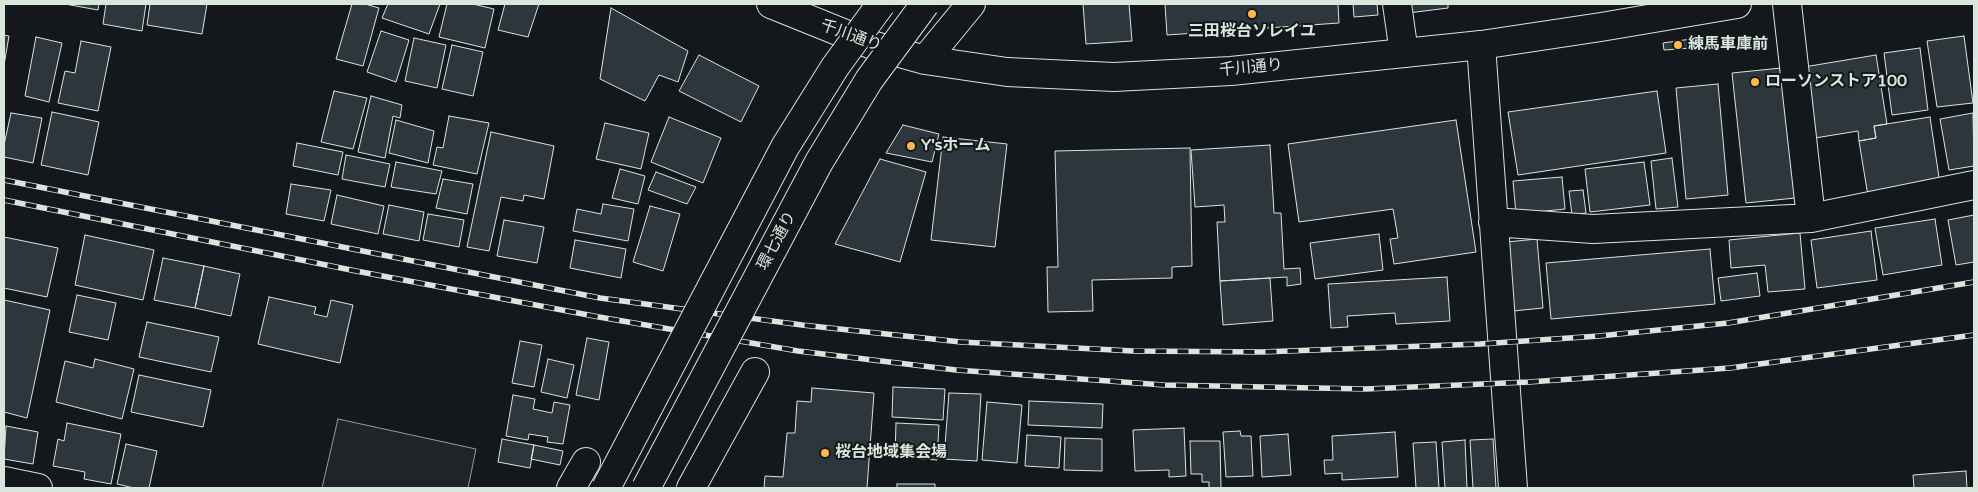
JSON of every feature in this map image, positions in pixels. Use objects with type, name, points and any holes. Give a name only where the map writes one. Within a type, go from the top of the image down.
[{"type":"main road","name":"千川通り","points":[[771,4],[823,13],[875,46],[925,60],[1007,72],[1114,77],[1231,71],[1481,45],[1601,28],[1698,7],[1737,4]]},
{"type":"main road","points":[[606,488],[785,147],[835,67],[881,4]]},
{"type":"main road","name":"環七通り","points":[[646,488],[819,162],[869,80],[925,4]]},
{"type":"main road","points":[[925,60],[971,4]]},
{"type":"main road","points":[[1397,4],[1404,53]]},
{"type":"main road","points":[[1787,4],[1811,218]]},
{"type":"main road","points":[[1481,45],[1513,488]]},
{"type":"main road","points":[[1493,222],[1593,229],[1811,218],[1974,185]]},
{"type":"main road","points":[[692,488],[756,372]]},
{"type":"main road","points":[[571,488],[586,462]]},
{"type":"main road","points":[[4,481],[38,488]]},
{"type":"shaded area","points":[[338,419],[476,449],[468,488],[322,488]]},
{"type":"building","points":[[65,4],[99,4],[98,10]]},
{"type":"building","points":[[106,4],[146,4],[142,31],[103,24]]},
{"type":"building","points":[[150,4],[207,4],[202,34],[147,25]]},
{"type":"building","points":[[352,4],[365,4],[379,8],[363,66],[336,59]]},
{"type":"building","points":[[388,4],[440,4],[429,34],[382,18]]},
{"type":"building","points":[[447,4],[473,4],[494,9],[485,48],[439,37]]},
{"type":"building","points":[[505,4],[539,4],[528,37],[498,30]]},
{"type":"building","points":[[1083,4],[1129,4],[1132,41],[1086,44]]},
{"type":"building","name":"三田桜台ソレイユ","points":[[1165,4],[1338,4],[1339,23],[1167,35]]},
{"type":"building","points":[[1353,4],[1377,4],[1378,15],[1354,17]]},
{"type":"building","points":[[1406,4],[1448,4],[1448,8],[1408,13]]},
{"type":"building","points":[[611,8],[688,51],[678,82],[659,75],[645,101],[600,79]]},
{"type":"building","points":[[381,31],[409,40],[396,82],[367,72]]},
{"type":"building","points":[[4,35],[9,36],[4,65]]},
{"type":"building","points":[[1964,36],[1973,103],[1937,107],[1927,41]]},
{"type":"building","points":[[36,37],[62,43],[49,102],[25,96]]},
{"type":"building","points":[[414,38],[446,45],[437,88],[405,81]]},
{"type":"building","points":[[1691,39],[1692,48],[1664,50],[1663,43]]},
{"type":"building","points":[[81,41],[111,47],[98,111],[58,103],[65,71],[75,73]]},
{"type":"building","points":[[452,45],[483,52],[473,96],[442,89]]},
{"type":"building","points":[[1920,48],[1928,110],[1892,115],[1884,53]]},
{"type":"building","points":[[699,55],[759,86],[741,122],[679,91]]},
{"type":"building","points":[[1876,55],[1887,124],[1874,126],[1876,138],[1859,141],[1858,131],[1815,138],[1804,67]]},
{"type":"building","points":[[1781,68],[1795,198],[1746,203],[1732,73]]},
{"type":"building","points":[[1718,84],[1728,195],[1686,199],[1676,88]]},
{"type":"building","points":[[334,91],[367,98],[353,149],[321,142]]},
{"type":"building","points":[[1657,91],[1666,153],[1518,175],[1508,112]]},
{"type":"building","points":[[371,96],[402,105],[400,118],[393,116],[385,158],[358,152]]},
{"type":"building","points":[[52,112],[99,122],[88,175],[41,165]]},
{"type":"building","points":[[11,113],[42,118],[33,163],[4,157],[4,145]]},
{"type":"building","points":[[1973,113],[1974,166],[1949,170],[1940,119]]},
{"type":"building","points":[[449,116],[489,123],[477,174],[433,165],[437,147],[443,148]]},
{"type":"building","points":[[669,117],[721,138],[703,183],[651,162]]},
{"type":"building","points":[[1930,117],[1940,184],[1868,196],[1859,141],[1876,138],[1874,126]]},
{"type":"building","points":[[396,120],[434,131],[428,163],[389,153]]},
{"type":"building","points":[[1456,120],[1476,252],[1394,264],[1390,239],[1398,238],[1393,209],[1299,222],[1288,144]]},
{"type":"building","points":[[605,123],[649,133],[641,169],[596,159]]},
{"type":"building","points":[[903,125],[939,134],[932,162],[886,153]]},
{"type":"building","points":[[491,132],[554,146],[544,199],[524,195],[523,201],[501,197],[489,251],[467,247]]},
{"type":"building","points":[[943,137],[1007,144],[995,247],[931,240]]},
{"type":"building","points":[[297,143],[343,152],[338,175],[293,166]]},
{"type":"building","points":[[1270,145],[1274,213],[1281,213],[1284,269],[1300,268],[1301,284],[1287,286],[1287,277],[1220,281],[1217,222],[1225,222],[1224,205],[1195,207],[1191,150]]},
{"type":"building","points":[[1190,148],[1192,266],[1172,267],[1172,278],[1092,280],[1093,311],[1048,312],[1047,267],[1058,267],[1055,151]]},
{"type":"building","points":[[346,155],[390,164],[385,187],[342,179]]},
{"type":"building","points":[[1672,158],[1678,207],[1656,209],[1651,161]]},
{"type":"building","points":[[880,159],[926,172],[900,262],[835,244]]},
{"type":"building","points":[[396,162],[442,171],[436,194],[391,187]]},
{"type":"building","points":[[1644,162],[1650,205],[1590,212],[1585,169]]},
{"type":"building","points":[[620,169],[645,176],[638,204],[612,198]]},
{"type":"building","points":[[656,172],[696,187],[687,204],[648,190]]},
{"type":"building","points":[[1562,177],[1565,209],[1516,214],[1513,181]]},
{"type":"building","points":[[443,179],[473,184],[467,214],[436,208]]},
{"type":"building","points":[[291,184],[331,190],[324,221],[286,214]]},
{"type":"building","points":[[1583,190],[1586,213],[1572,215],[1569,191]]},
{"type":"building","points":[[337,195],[384,206],[378,234],[331,224]]},
{"type":"building","points":[[603,204],[634,209],[628,241],[573,231],[577,209],[601,214]]},
{"type":"building","points":[[389,205],[424,212],[419,241],[383,234]]},
{"type":"building","points":[[650,206],[680,214],[663,271],[633,262]]},
{"type":"building","points":[[428,214],[464,220],[459,247],[423,240]]},
{"type":"building","points":[[1974,215],[1974,262],[1956,265],[1948,220]]},
{"type":"building","points":[[1935,219],[1942,265],[1883,275],[1875,228]]},
{"type":"building","points":[[504,220],[544,227],[537,263],[497,256]]},
{"type":"building","points":[[1871,231],[1877,280],[1817,288],[1811,240]]},
{"type":"building","points":[[1800,233],[1805,289],[1768,292],[1765,265],[1731,268],[1729,240]]},
{"type":"building","points":[[1379,234],[1383,270],[1315,279],[1310,243]]},
{"type":"building","points":[[85,235],[154,250],[143,300],[75,285]]},
{"type":"building","points":[[4,237],[58,248],[47,297],[4,288]]},
{"type":"building","points":[[1537,239],[1543,308],[1513,311],[1507,242]]},
{"type":"building","points":[[575,240],[626,249],[621,278],[570,268]]},
{"type":"building","points":[[1710,249],[1715,304],[1551,319],[1546,263]]},
{"type":"building","points":[[163,258],[204,266],[195,308],[154,300]]},
{"type":"building","points":[[204,266],[240,274],[231,316],[195,308]]},
{"type":"building","points":[[1757,273],[1760,296],[1721,301],[1718,278]]},
{"type":"building","points":[[1447,277],[1450,321],[1396,324],[1395,313],[1347,316],[1348,327],[1331,328],[1328,284]]},
{"type":"building","points":[[1270,278],[1273,321],[1223,325],[1220,281]]},
{"type":"building","points":[[77,295],[116,303],[108,340],[69,332]]},
{"type":"building","points":[[269,297],[316,307],[314,314],[327,317],[331,300],[353,305],[340,363],[258,344]]},
{"type":"building","points":[[4,300],[50,310],[27,418],[4,412]]},
{"type":"building","points":[[147,322],[219,337],[211,372],[139,357]]},
{"type":"building","points":[[587,338],[609,342],[599,400],[576,395]]},
{"type":"building","points":[[520,341],[542,345],[534,387],[512,383]]},
{"type":"building","points":[[95,359],[134,369],[122,419],[56,402],[65,361],[93,368]]},
{"type":"building","points":[[548,359],[574,365],[567,398],[541,392]]},
{"type":"building","points":[[139,375],[211,390],[203,427],[131,412]]},
{"type":"building","points":[[893,387],[945,389],[943,420],[892,417]]},
{"type":"building","points":[[812,388],[874,393],[867,488],[764,488],[765,476],[783,477],[787,433],[795,433],[797,401],[811,402]]},
{"type":"building","points":[[949,393],[981,394],[977,461],[944,459]]},
{"type":"building","points":[[513,395],[535,399],[533,409],[552,413],[554,402],[570,405],[563,444],[547,442],[548,437],[529,434],[528,440],[506,436]]},
{"type":"building","points":[[1029,401],[1103,404],[1102,428],[1028,425]]},
{"type":"building","points":[[987,402],[1022,405],[1017,463],[982,460]]},
{"type":"building","points":[[67,423],[121,434],[111,484],[84,479],[85,472],[53,466],[58,439],[64,441]]},
{"type":"building","points":[[896,423],[939,425],[937,460],[895,457]]},
{"type":"building","points":[[6,426],[38,432],[33,464],[4,459]]},
{"type":"building","points":[[1184,428],[1186,476],[1169,477],[1169,470],[1135,471],[1133,430]]},
{"type":"building","points":[[1240,431],[1241,436],[1251,436],[1253,476],[1226,477],[1223,432]]},
{"type":"building","points":[[1395,432],[1398,477],[1342,480],[1342,473],[1325,474],[1324,460],[1333,460],[1332,436]]},
{"type":"building","points":[[1288,434],[1291,475],[1262,477],[1260,436]]},
{"type":"building","points":[[1027,435],[1061,437],[1059,468],[1025,466]]},
{"type":"building","points":[[1065,438],[1102,439],[1102,471],[1064,470]]},
{"type":"building","points":[[502,439],[534,445],[530,468],[498,462]]},
{"type":"building","points":[[1493,439],[1496,488],[1473,488],[1470,440]]},
{"type":"building","points":[[1465,440],[1467,488],[1445,488],[1442,442]]},
{"type":"building","points":[[1190,441],[1220,441],[1221,488],[1209,488],[1209,482],[1202,482],[1202,474],[1191,474]]},
{"type":"building","points":[[1436,442],[1439,488],[1416,488],[1413,443]]},
{"type":"building","points":[[126,444],[157,451],[149,488],[134,488],[117,484]]},
{"type":"building","points":[[534,445],[563,451],[560,465],[531,459]]},
{"type":"building","points":[[1966,471],[1967,488],[1914,488],[1913,475]]},
{"type":"building","points":[[897,484],[935,484],[935,488],[897,488]]},
{"type":"railway","points":[[4,180],[600,298],[802,325],[961,342],[1133,351],[1261,352],[1480,344],[1599,336],[1728,323],[1974,282]]},
{"type":"railway","points":[[4,200],[356,271],[599,317],[798,351],[956,370],[1164,385],[1366,389],[1529,382],[1730,368],[1974,335]]},
{"type":"place","name":"三田桜台ソレイユ","points":[[1252,14]]},
{"type":"place","name":"練馬車庫前","points":[[1678,45]]},
{"type":"place","name":"ローソンストア100","points":[[1755,82]]},
{"type":"place","name":"Y'sホーム","points":[[911,146]]},
{"type":"place","name":"桜台地域集会場","points":[[825,453]]}]
